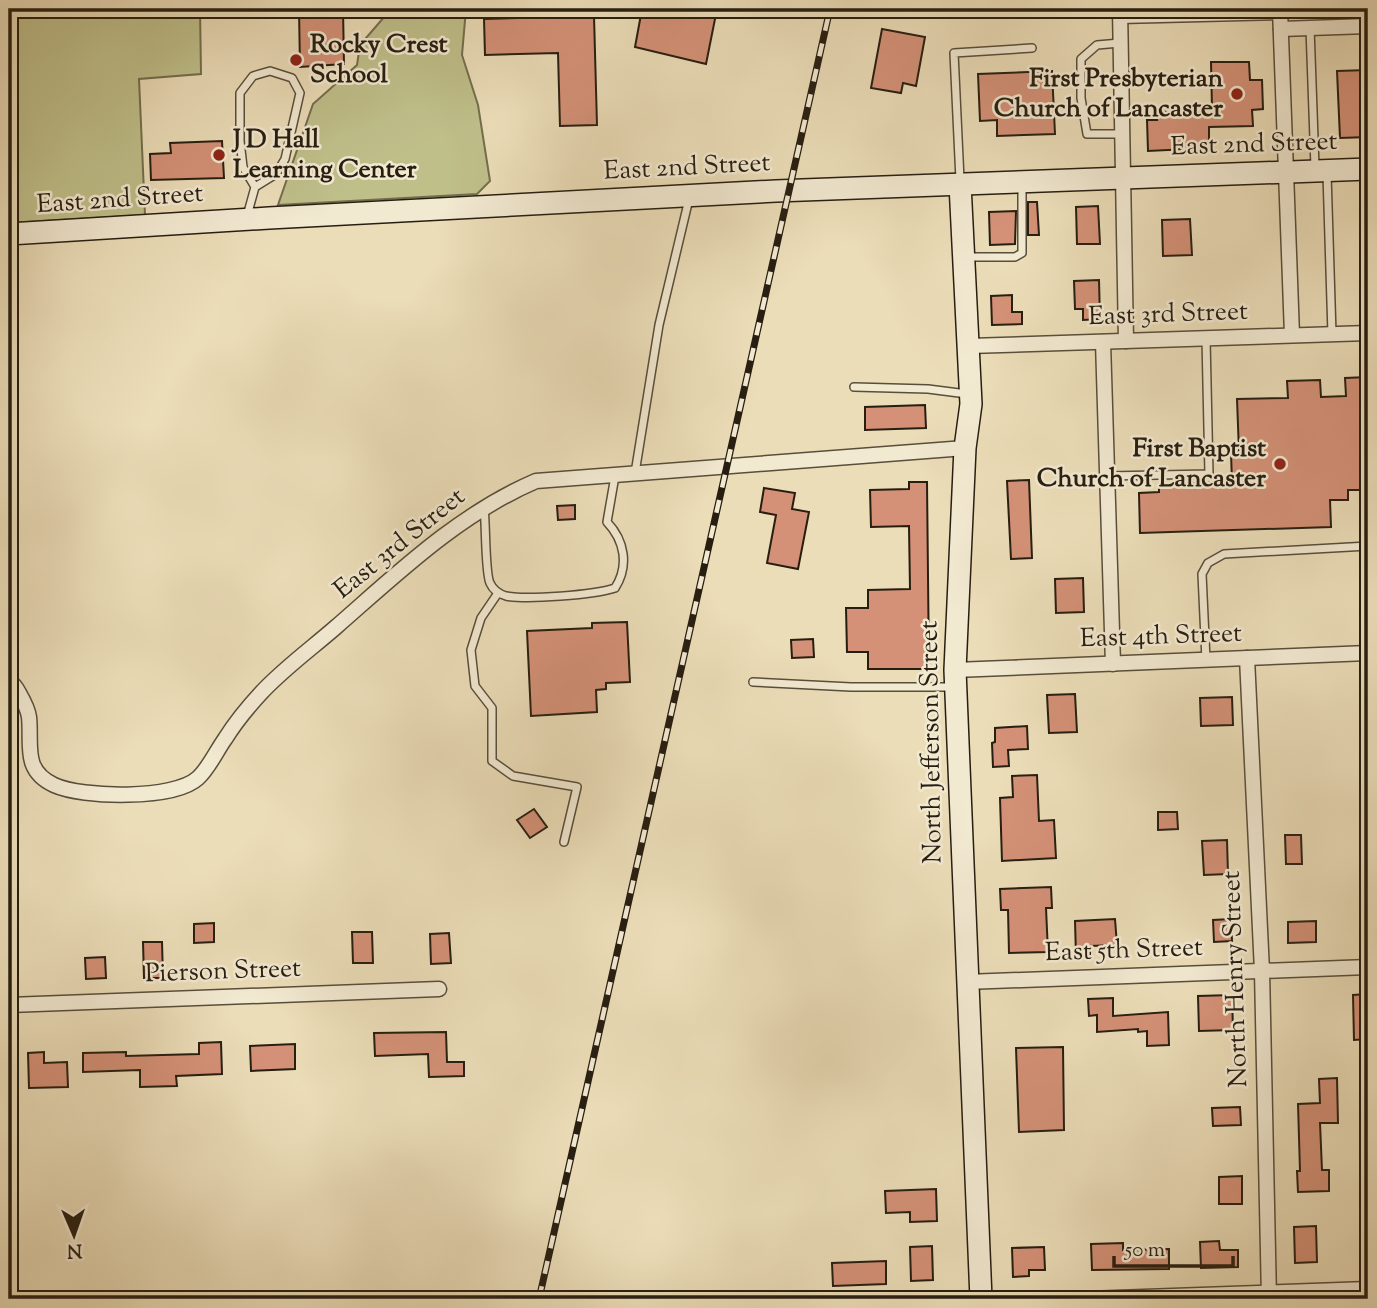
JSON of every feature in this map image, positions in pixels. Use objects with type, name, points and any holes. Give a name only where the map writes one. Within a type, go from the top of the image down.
[{"type":"street","points":[[1125,341],[1120,12],[1280,10],[1292,335]]},
{"type":"street","points":[[1281,29],[1368,26]]},
{"type":"street","name":"East 2nd Street","points":[[9,234],[690,195],[1368,169]]},
{"type":"street","name":"North Jefferson Street","points":[[960,184],[971,394],[965,448],[956,678],[966,982],[981,1299]]},
{"type":"street","name":"East 3rd Street","points":[[969,346],[1368,333]]},
{"type":"street","points":[[1103,342],[1113,664]]},
{"type":"street","name":"East 3rd Street","points":[[9,681],[24,701],[29,716],[28,738],[38,777],[57,787],[90,794],[174,790],[198,778],[228,733],[263,691],[423,552],[484,507],[536,481],[965,448]]},
{"type":"street","name":"East 4th Street","points":[[956,678],[1113,664],[1368,653]]},
{"type":"street","name":"North Henry Street","points":[[1247,658],[1262,971],[1269,1296]]},
{"type":"street","name":"East 5th Street","points":[[966,982],[1368,967]]},
{"type":"street","name":"Pierson Street","points":[[9,1005],[439,989]]},
{"type":"street","points":[[1087,1299],[1269,1296],[1368,1289]]},
{"type":"lane","points":[[1310,28],[1332,334]]},
{"type":"lane","points":[[1120,43],[1097,45],[1081,59],[1081,99],[1087,134],[1121,134]]},
{"type":"lane","points":[[960,184],[954,53],[1032,48]]},
{"type":"lane","points":[[246,219],[255,187],[276,174],[285,159],[300,93],[292,78],[270,71],[253,76],[240,93],[243,167],[255,187]]},
{"type":"lane","points":[[964,257],[1014,257],[1022,253],[1021,182]]},
{"type":"lane","points":[[635,473],[659,326],[690,195]]},
{"type":"lane","points":[[1107,476],[1209,474],[1206,338]]},
{"type":"lane","points":[[854,387],[928,389],[971,394]]},
{"type":"lane","points":[[484,507],[488,579],[498,593],[520,596],[600,593],[615,588],[622,577],[624,562],[620,540],[607,522],[615,475]]},
{"type":"lane","points":[[1206,660],[1202,574],[1208,562],[1224,554],[1368,546]]},
{"type":"lane","points":[[498,593],[481,618],[471,650],[475,686],[492,708],[492,761],[513,776],[577,787],[564,842]]},
{"type":"lane","points":[[753,682],[851,687],[956,678]]},
{"type":"green space","points":[[9,9],[200,9],[201,74],[139,79],[145,215],[9,223]]},
{"type":"green space","points":[[391,9],[466,9],[462,55],[478,105],[490,181],[477,194],[278,205],[313,104],[357,65],[360,45]]},
{"type":"building","points":[[299,9],[343,9],[344,64],[300,67]]},
{"type":"building","points":[[642,9],[681,15],[682,9],[717,9],[706,64],[635,47]]},
{"type":"building","points":[[594,16],[597,125],[560,126],[558,53],[485,55],[484,19]]},
{"type":"building","points":[[882,29],[925,37],[916,86],[903,83],[901,93],[871,88]]},
{"type":"building","name":"First Presbyterian Church of Lancaster","points":[[1211,62],[1249,62],[1250,80],[1262,80],[1263,109],[1252,110],[1253,126],[1209,127],[1209,148],[1148,151],[1147,120],[1157,120],[1156,112],[1203,111],[1203,108],[1212,108]]},
{"type":"building","points":[[1368,70],[1368,137],[1340,138],[1337,71]]},
{"type":"building","points":[[1052,71],[1055,134],[997,136],[997,120],[980,121],[978,74]]},
{"type":"building","points":[[222,141],[224,178],[151,180],[150,154],[171,153],[170,143]]},
{"type":"building","points":[[1028,202],[1037,202],[1039,235],[1028,235]]},
{"type":"building","points":[[1098,206],[1100,244],[1077,244],[1076,207]]},
{"type":"building","points":[[1016,211],[1015,244],[990,245],[989,212]]},
{"type":"building","points":[[1190,219],[1192,255],[1163,256],[1162,220]]},
{"type":"building","points":[[1099,280],[1100,319],[1083,320],[1083,309],[1075,309],[1074,281]]},
{"type":"building","points":[[1012,295],[1012,312],[1022,312],[1022,324],[992,325],[991,296]]},
{"type":"building","name":"First Baptist Church of Lancaster","points":[[1368,377],[1368,490],[1348,490],[1348,500],[1330,500],[1331,527],[1140,533],[1139,493],[1159,492],[1159,484],[1232,482],[1231,453],[1239,452],[1237,399],[1288,398],[1287,381],[1320,380],[1321,397],[1346,396],[1345,378]]},
{"type":"building","points":[[925,405],[926,428],[865,430],[865,407]]},
{"type":"building","points":[[1029,480],[1032,558],[1011,559],[1007,481]]},
{"type":"building","points":[[909,482],[927,482],[929,669],[868,669],[868,652],[847,652],[846,608],[868,608],[868,590],[910,589],[909,526],[871,527],[870,490],[909,489]]},
{"type":"building","points":[[764,488],[795,493],[792,509],[809,512],[798,569],[767,563],[776,515],[760,512]]},
{"type":"building","points":[[575,505],[575,519],[558,520],[557,506]]},
{"type":"building","points":[[1083,578],[1084,612],[1056,613],[1055,579]]},
{"type":"building","points":[[627,622],[630,682],[606,683],[606,689],[596,690],[597,712],[531,716],[527,631],[592,628],[592,623]]},
{"type":"building","points":[[813,639],[814,657],[792,658],[791,640]]},
{"type":"building","points":[[1075,694],[1077,732],[1049,733],[1047,695]]},
{"type":"building","points":[[1232,697],[1233,725],[1201,726],[1200,698]]},
{"type":"building","points":[[1027,726],[1028,749],[1008,750],[1009,766],[993,767],[992,743],[995,742],[995,728]]},
{"type":"building","points":[[1037,775],[1039,821],[1054,820],[1056,858],[1002,861],[1000,798],[1013,797],[1012,776]]},
{"type":"building","points":[[534,809],[547,827],[530,838],[517,820]]},
{"type":"building","points":[[1158,812],[1177,812],[1178,829],[1158,830]]},
{"type":"building","points":[[1285,835],[1301,835],[1302,864],[1286,864]]},
{"type":"building","points":[[1227,840],[1228,874],[1204,875],[1202,841]]},
{"type":"building","points":[[1051,887],[1052,908],[1046,908],[1048,952],[1009,953],[1008,910],[1001,910],[1000,889]]},
{"type":"building","points":[[1115,919],[1117,945],[1090,946],[1090,955],[1076,956],[1075,921]]},
{"type":"building","points":[[1231,919],[1232,941],[1214,942],[1213,920]]},
{"type":"building","points":[[1316,921],[1316,942],[1288,943],[1288,922]]},
{"type":"building","points":[[214,923],[214,942],[194,943],[194,924]]},
{"type":"building","points":[[352,932],[372,932],[373,963],[353,963]]},
{"type":"building","points":[[449,933],[451,963],[431,964],[430,934]]},
{"type":"building","points":[[143,942],[162,942],[163,978],[144,978]]},
{"type":"building","points":[[105,957],[106,978],[86,979],[85,958]]},
{"type":"building","points":[[1368,994],[1368,1039],[1354,1040],[1353,995]]},
{"type":"building","points":[[1232,995],[1233,1030],[1199,1031],[1198,996]]},
{"type":"building","points":[[1113,998],[1113,1016],[1168,1012],[1169,1045],[1147,1046],[1147,1031],[1138,1032],[1138,1029],[1097,1032],[1097,1015],[1089,1016],[1088,999]]},
{"type":"building","points":[[446,1032],[447,1062],[464,1062],[464,1076],[429,1077],[428,1054],[375,1056],[374,1033]]},
{"type":"building","points":[[221,1042],[222,1074],[176,1076],[177,1086],[140,1087],[140,1070],[83,1072],[83,1053],[126,1052],[126,1056],[199,1054],[199,1043]]},
{"type":"building","points":[[295,1044],[295,1069],[251,1071],[250,1046]]},
{"type":"building","points":[[1063,1047],[1064,1130],[1019,1132],[1016,1048]]},
{"type":"building","points":[[44,1052],[44,1063],[67,1062],[68,1087],[29,1088],[28,1053]]},
{"type":"building","points":[[1337,1078],[1338,1123],[1320,1123],[1322,1170],[1329,1170],[1329,1191],[1298,1192],[1298,1104],[1320,1103],[1319,1079]]},
{"type":"building","points":[[1240,1107],[1241,1125],[1213,1126],[1212,1108]]},
{"type":"building","points":[[1242,1176],[1242,1204],[1219,1204],[1219,1177]]},
{"type":"building","points":[[936,1189],[937,1221],[910,1222],[910,1212],[886,1213],[885,1191]]},
{"type":"building","points":[[1316,1226],[1317,1262],[1295,1263],[1294,1227]]},
{"type":"building","points":[[1219,1241],[1220,1250],[1238,1250],[1238,1267],[1201,1268],[1200,1242]]},
{"type":"building","points":[[1123,1243],[1123,1250],[1169,1249],[1169,1269],[1092,1270],[1091,1244]]},
{"type":"building","points":[[932,1246],[933,1280],[911,1281],[910,1247]]},
{"type":"building","points":[[1044,1247],[1045,1270],[1029,1270],[1029,1276],[1013,1277],[1012,1248]]},
{"type":"building","points":[[886,1261],[886,1284],[833,1286],[832,1263]]},
{"type":"railway","points":[[539,1299],[830,9]]},
{"type":"place","name":"Rocky Crest School","points":[[296,60]]},
{"type":"place","name":"First Presbyterian Church of Lancaster","points":[[1237,94]]},
{"type":"place","name":"J D Hall Learning Center","points":[[219,155]]},
{"type":"place","name":"First Baptist Church of Lancaster","points":[[1280,464]]}]
